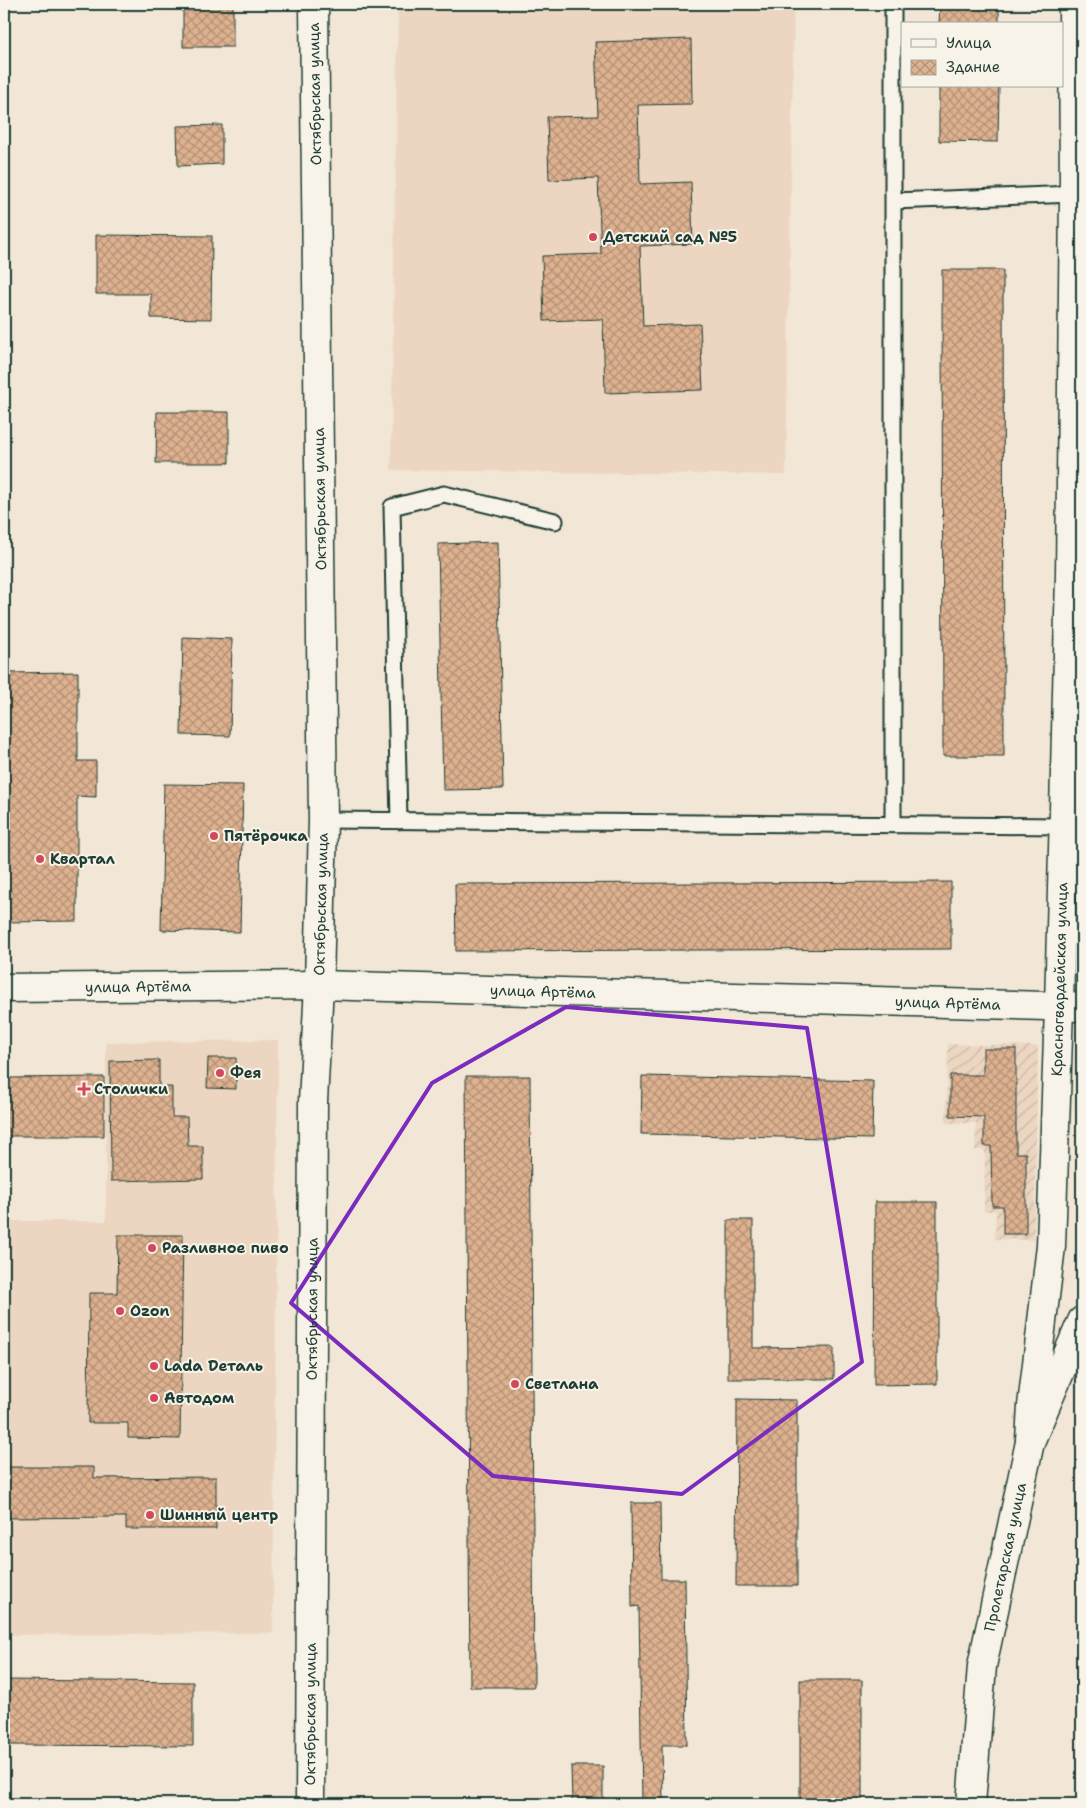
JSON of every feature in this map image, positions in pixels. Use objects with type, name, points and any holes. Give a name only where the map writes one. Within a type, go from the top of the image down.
[{"type":"street","name":"Октябрьская улица","points":[[310,1804],[313,1112],[319,985],[323,820],[314,4]]},
{"type":"street","name":"Красногвардейская улица","points":[[1030,1442],[1032,1406],[1051,1246],[1071,1007],[1064,826],[1075,670],[1077,423],[1074,4]]},
{"type":"street","name":"улица Артёма","points":[[4,988],[319,985],[1071,1007]]},
{"type":"street","name":"Пролетарская улица","points":[[971,1804],[982,1666],[1030,1442],[1082,1321]]},
{"type":"lane","points":[[893,4],[893,824]]},
{"type":"lane","points":[[892,201],[1074,194]]},
{"type":"lane","points":[[398,821],[392,507],[444,494],[555,520]]},
{"type":"lane","points":[[323,820],[1064,826]]},
{"type":"highlighted area","points":[[566,1007],[807,1028],[862,1362],[682,1494],[493,1476],[291,1303],[432,1083]]},
{"type":"shaded area","name":"Детский сад №5","points":[[398,4],[794,4],[786,475],[391,470]]},
{"type":"shaded area","points":[[278,1040],[273,1633],[4,1635],[4,1467],[7,1467],[5,1221],[106,1221],[106,1042]]},
{"type":"shaded area","points":[[948,1044],[1038,1046],[1034,1240],[995,1239],[996,1211],[984,1211],[985,1150],[975,1150],[976,1123],[946,1123]]},
{"type":"green space","points":[[1082,1044],[1082,1172],[1079,1170],[1079,1050]]},
{"type":"building","points":[[183,4],[233,4],[233,47],[183,47]]},
{"type":"building","points":[[940,4],[999,4],[999,22],[939,22]]},
{"type":"building","points":[[4,8],[7,8],[7,90],[4,90]]},
{"type":"building","points":[[691,39],[692,104],[638,105],[640,184],[691,182],[693,244],[640,246],[643,326],[700,324],[703,390],[605,393],[603,319],[544,321],[542,256],[601,254],[598,178],[549,180],[547,117],[598,116],[595,42]]},
{"type":"building","points":[[939,88],[999,88],[998,142],[939,141]]},
{"type":"building","points":[[222,125],[222,164],[178,166],[177,126]]},
{"type":"building","points":[[96,235],[212,236],[211,319],[151,318],[151,294],[96,294]]},
{"type":"building","points":[[942,270],[1003,270],[1004,756],[943,756]]},
{"type":"building","points":[[5,285],[5,348],[4,348]]},
{"type":"building","points":[[157,412],[229,412],[229,463],[156,463]]},
{"type":"building","points":[[498,542],[503,789],[443,790],[438,544]]},
{"type":"building","points":[[183,637],[232,639],[230,736],[181,735]]},
{"type":"building","name":"Квартал","points":[[78,672],[78,761],[96,761],[96,797],[77,796],[77,921],[4,922],[4,673]]},
{"type":"building","points":[[164,784],[243,785],[240,932],[161,930]]},
{"type":"building","points":[[951,882],[951,949],[456,951],[455,884]]},
{"type":"building","points":[[983,1049],[1016,1049],[1016,1153],[1026,1153],[1026,1234],[1003,1234],[1003,1206],[992,1206],[991,1146],[984,1146],[984,1117],[950,1116],[950,1075],[983,1075]]},
{"type":"building","points":[[208,1058],[236,1058],[236,1089],[207,1088]]},
{"type":"building","points":[[159,1060],[159,1087],[172,1087],[172,1117],[187,1117],[188,1146],[203,1146],[203,1179],[111,1181],[110,1061]]},
{"type":"building","points":[[466,1076],[530,1076],[534,1687],[470,1687]]},
{"type":"building","points":[[642,1076],[873,1081],[872,1139],[641,1134]]},
{"type":"building","points":[[104,1077],[104,1136],[4,1136],[4,1078]]},
{"type":"building","points":[[875,1202],[937,1202],[937,1384],[874,1385]]},
{"type":"building","points":[[728,1220],[753,1220],[753,1348],[834,1347],[834,1379],[728,1379]]},
{"type":"building","points":[[118,1235],[183,1235],[180,1439],[128,1438],[128,1423],[88,1423],[89,1293],[117,1293]]},
{"type":"building","points":[[737,1399],[797,1400],[797,1586],[736,1586]]},
{"type":"building","points":[[4,1467],[94,1467],[94,1478],[216,1477],[216,1529],[126,1529],[126,1517],[4,1518]]},
{"type":"building","points":[[631,1503],[660,1503],[661,1579],[685,1579],[687,1745],[662,1745],[663,1804],[642,1804],[639,1606],[632,1607]]},
{"type":"building","points":[[4,1680],[193,1682],[193,1746],[4,1745]]},
{"type":"building","points":[[800,1680],[862,1680],[862,1804],[800,1804]]},
{"type":"building","points":[[571,1766],[603,1766],[603,1804],[572,1804]]},
{"type":"place","name":"Детский сад №5","points":[[593,237]]},
{"type":"place","name":"Пятёрочка","points":[[214,836]]},
{"type":"place","name":"Квартал","points":[[40,859]]},
{"type":"place","name":"Фея","points":[[220,1073]]},
{"type":"place","name":"Столички","points":[[84,1089]]},
{"type":"place","name":"Разливное пиво","points":[[152,1248]]},
{"type":"place","name":"Ozon","points":[[120,1311]]},
{"type":"place","name":"Lada Dеталь","points":[[154,1366]]},
{"type":"place","name":"Светлана","points":[[515,1384]]},
{"type":"place","name":"Автодом","points":[[154,1398]]},
{"type":"place","name":"Шинный центр","points":[[150,1515]]}]
